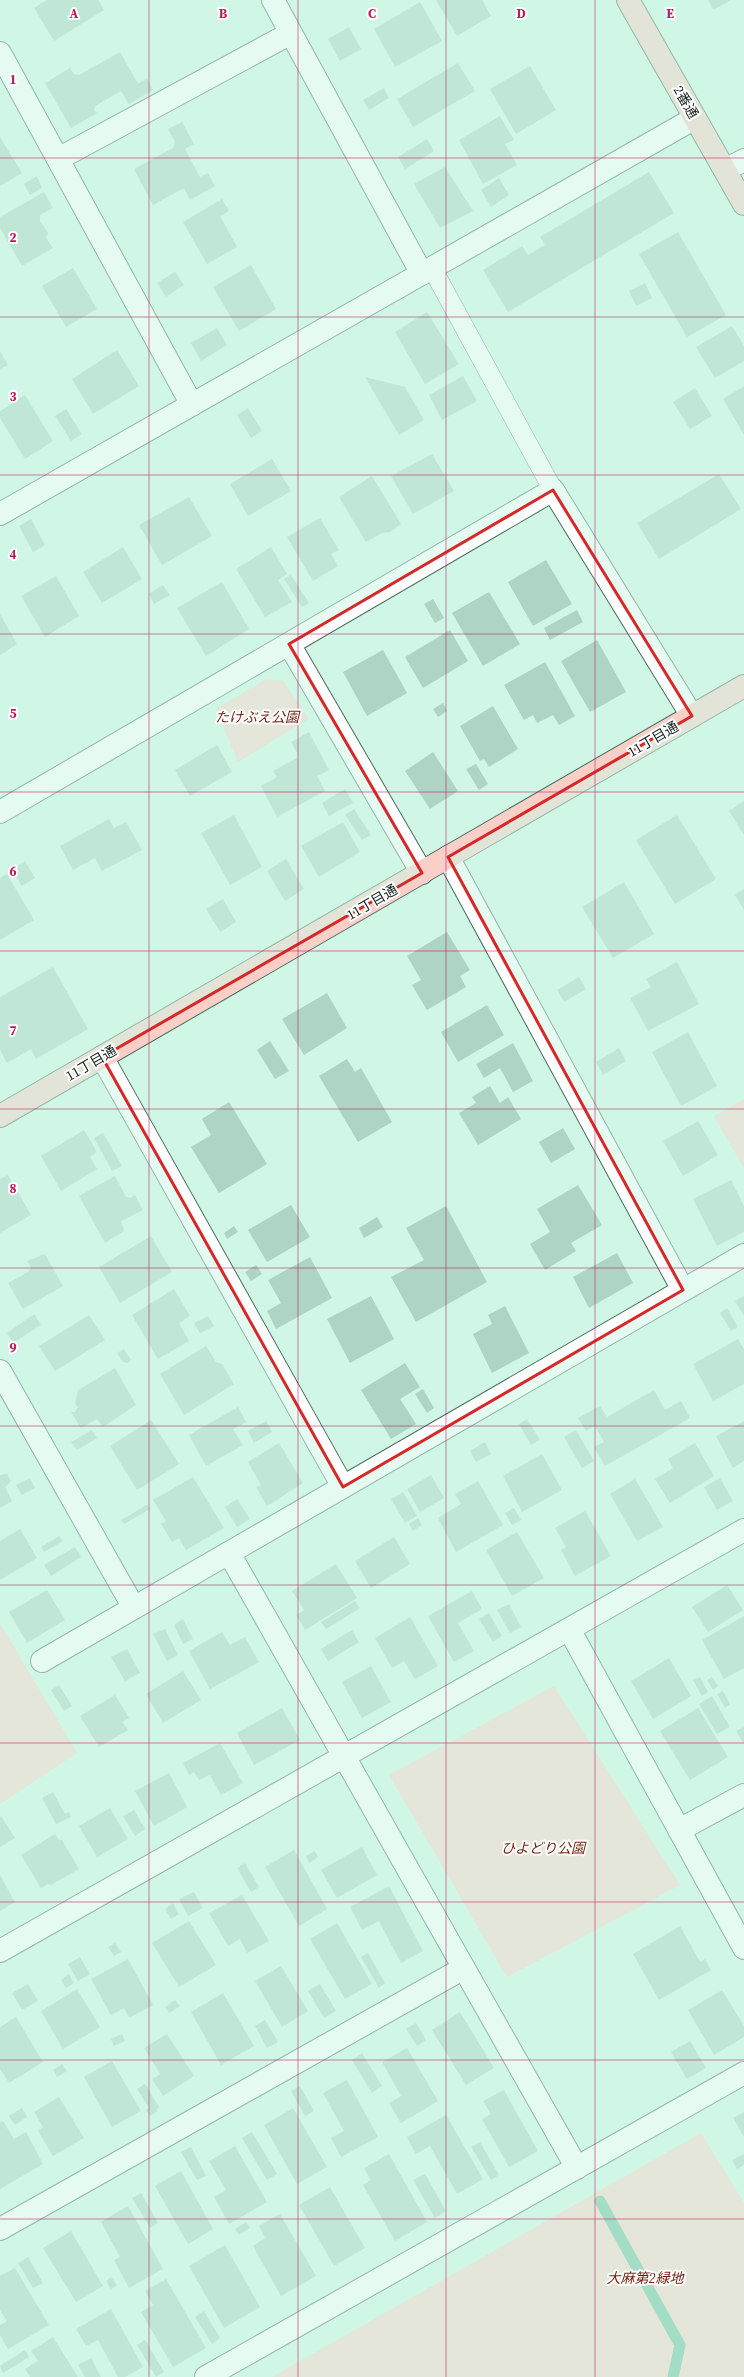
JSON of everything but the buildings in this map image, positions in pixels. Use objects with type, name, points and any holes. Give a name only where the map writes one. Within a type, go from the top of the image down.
[{"type":"street","points":[[273,0],[427,271]]},
{"type":"street","name":"2番通","points":[[628,0],[744,204]]},
{"type":"street","points":[[58,160],[291,33]]},
{"type":"street","points":[[0,53],[192,404]]},
{"type":"street","points":[[0,514],[695,118]]},
{"type":"street","points":[[725,170],[744,160]]},
{"type":"street","points":[[0,812],[553,490],[692,716]]},
{"type":"street","points":[[289,644],[422,873]]},
{"type":"street","name":"11丁目通","points":[[0,1116],[744,686]]},
{"type":"street","points":[[448,857],[683,1290]]},
{"type":"street","points":[[102,1057],[343,1487]]},
{"type":"street","points":[[42,1661],[744,1255]]},
{"type":"street","points":[[0,1371],[134,1608]]},
{"type":"street","points":[[0,1951],[744,1530]]},
{"type":"street","points":[[230,1553],[577,2168]]},
{"type":"street","points":[[569,1629],[744,1948]]},
{"type":"street","points":[[679,1830],[744,1795]]},
{"type":"street","points":[[0,2229],[464,1968]]},
{"type":"street","points":[[206,2377],[744,2073]]},
{"type":"lane","points":[[427,271],[553,490]]},
{"type":"highlighted area","points":[[553,490],[692,716],[448,857],[683,1290],[343,1487],[102,1057],[422,873],[289,644]]},
{"type":"green space","name":"たけぶえ公園","points":[[266,679],[283,681],[309,719],[238,762],[216,709]]},
{"type":"green space","points":[[744,1099],[744,1168],[714,1116]]},
{"type":"green space","points":[[0,1623],[77,1753],[0,1804]]},
{"type":"green space","name":"ひよどり公園","points":[[554,1686],[680,1885],[507,1977],[389,1775]]},
{"type":"green space","name":"大麻第2緑地","points":[[701,2133],[744,2203],[744,2377],[272,2377]]},
{"type":"waterway","points":[[600,2201],[680,2345],[673,2377]]}]
